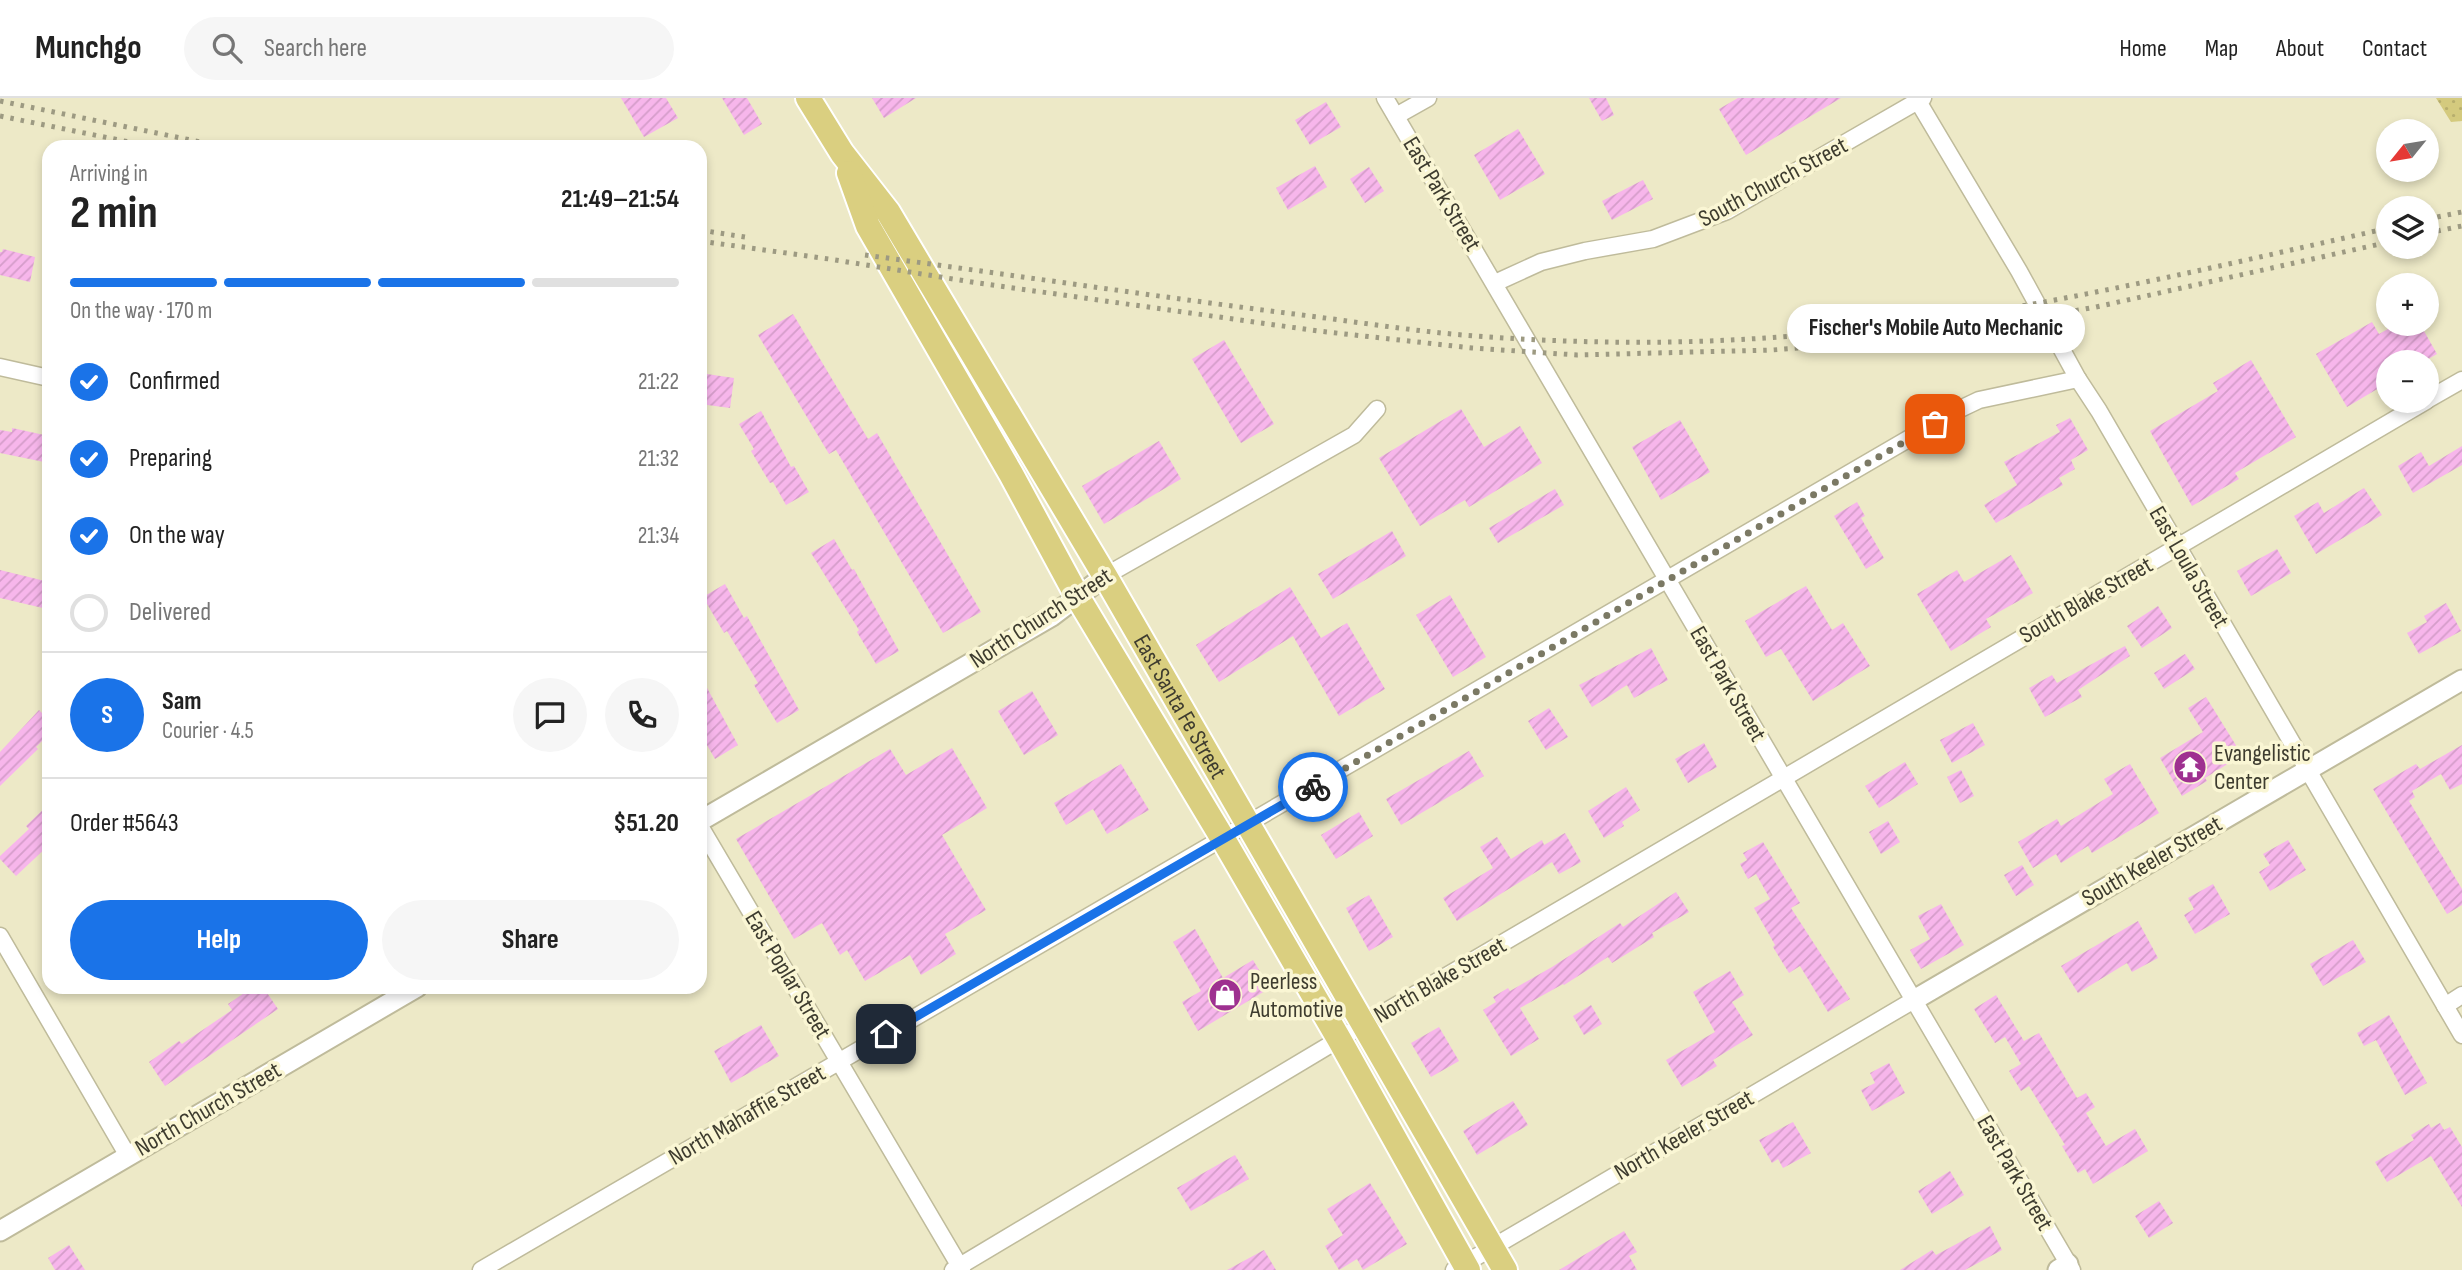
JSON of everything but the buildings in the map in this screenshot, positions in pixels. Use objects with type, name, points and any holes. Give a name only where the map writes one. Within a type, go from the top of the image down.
[{"type":"main road","name":"East Santa Fe Street","points":[[808,98],[842,153],[888,212],[1105,576],[1505,1270]]},
{"type":"main road","name":"East Santa Fe Street","points":[[842,153],[868,226],[1011,474],[1077,596],[1339,1039],[1462,1268]]},
{"type":"street","name":"East Park Street","points":[[1385,98],[1914,1000],[2066,1268]]},
{"type":"street","points":[[1396,116],[1428,98]]},
{"type":"street","name":"South Church Street","points":[[1495,283],[1541,262],[1653,239],[1727,211],[1919,99]]},
{"type":"street","name":"East Loula Street","points":[[1919,99],[2078,379],[2462,1035]]},
{"type":"street","points":[[0,367],[42,376]]},
{"type":"street","name":"North Mahaffie Street","points":[[481,1270],[1958,410],[1979,400],[2078,379]]},
{"type":"street","name":"South Blake Street","points":[[2439,393],[2462,380]]},
{"type":"street","name":"North Church Street","points":[[707,820],[1052,616],[1105,576],[1354,435],[1377,409]]},
{"type":"street","name":"South Blake Street","points":[[1783,778],[2405,413]]},
{"type":"street","name":"South Keeler Street","points":[[1914,1000],[2462,680]]},
{"type":"street","name":"North Blake Street","points":[[958,1269],[1339,1039],[1783,778]]},
{"type":"street","name":"East Poplar Street","points":[[707,836],[958,1269]]},
{"type":"street","points":[[0,936],[128,1156]]},
{"type":"street","name":"North Church Street","points":[[0,1231],[405,994]]},
{"type":"street","points":[[2445,1006],[2462,995]]},
{"type":"street","name":"North Keeler Street","points":[[1462,1268],[1492,1247],[1914,1000]]},
{"type":"shaded area","points":[[2436,98],[2462,98],[2462,121],[2451,122]]},
{"type":"railway","points":[[0,101],[191,140]]},
{"type":"railway","points":[[0,116],[119,140]]},
{"type":"railway","points":[[2439,217],[2462,212]]},
{"type":"railway","points":[[2439,231],[2462,226]]},
{"type":"railway","points":[[707,231],[751,238]]},
{"type":"railway","points":[[865,255],[1441,333],[1576,341],[1690,342],[1844,331],[2001,310],[2156,280],[2376,231]]},
{"type":"railway","points":[[707,242],[1318,331],[1472,348],[1577,355],[1772,350],[1868,343],[1973,329],[2096,307],[2376,245]]},
{"type":"way so far","points":[[1313,787],[1935,424]]},
{"type":"place","name":"Fischer's Mobile Auto Mechanic","points":[[1935,424]]},
{"type":"place","name":"Evangelistic Center","points":[[2190,767]]},
{"type":"place","name":"Peerless Automotive","points":[[1225,995]]},
{"type":"route","points":[[886,1034],[1313,787]]}]
